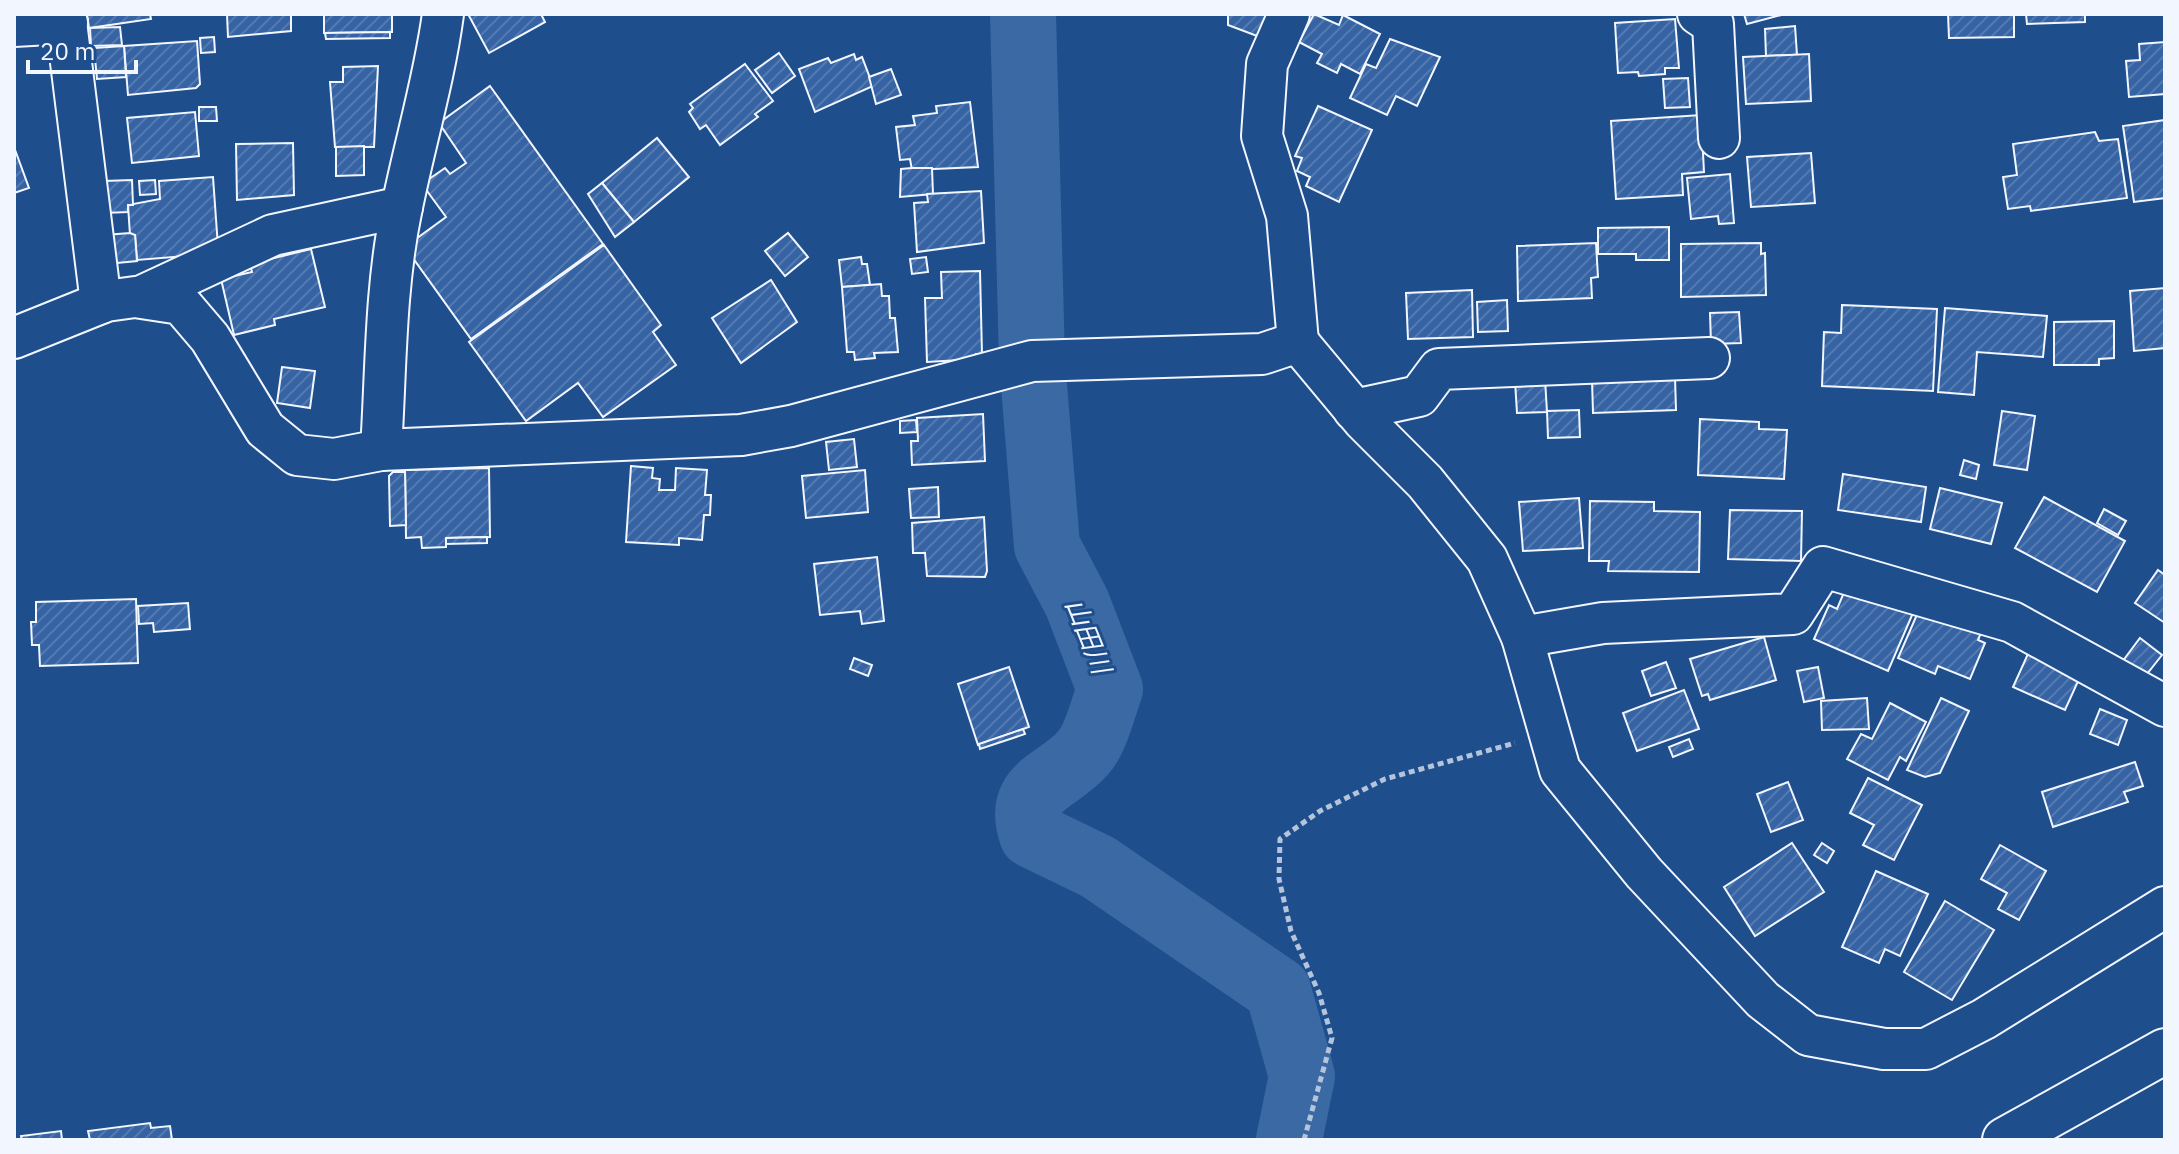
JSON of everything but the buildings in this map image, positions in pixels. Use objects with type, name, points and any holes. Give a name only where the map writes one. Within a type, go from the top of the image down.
[{"type":"highway","points":[[2005,1140],[2165,1051]]},
{"type":"street","points":[[381,450],[388,323],[402,207],[437,59],[443,14]]},
{"type":"street","points":[[1289,14],[1267,64],[1262,136],[1287,216],[1298,342],[1354,410],[1425,482],[1487,559],[1522,637],[1560,770],[1644,873],[1763,1000],[1808,1035],[1884,1049],[1926,1049],[1984,1019],[2165,907]]},
{"type":"street","points":[[1698,14],[1713,24],[1719,138]]},
{"type":"street","points":[[14,26],[66,18],[101,303]]},
{"type":"street","points":[[14,338],[101,303],[140,297],[273,235],[402,207]]},
{"type":"street","points":[[140,297],[181,304],[210,338],[265,429],[297,455],[334,459],[381,450],[741,435],[791,426],[1046,360],[1262,354],[1298,342]]},
{"type":"street","points":[[1354,410],[1419,396],[1439,369],[1709,358]]},
{"type":"street","points":[[1522,637],[1603,623],[1793,614],[1823,567],[2012,622],[2165,706]]},
{"type":"path","points":[[1304,1140],[1332,1038],[1319,993],[1291,931],[1279,879],[1280,839],[1320,811],[1385,779],[1549,732]]},
{"type":"waterway","name":"山田川","points":[[1023,14],[1032,361],[1047,546],[1077,603],[1110,689],[1088,747],[1034,795],[1028,818],[1032,835],[1098,867],[1278,990],[1302,1076],[1289,1140]]}]
